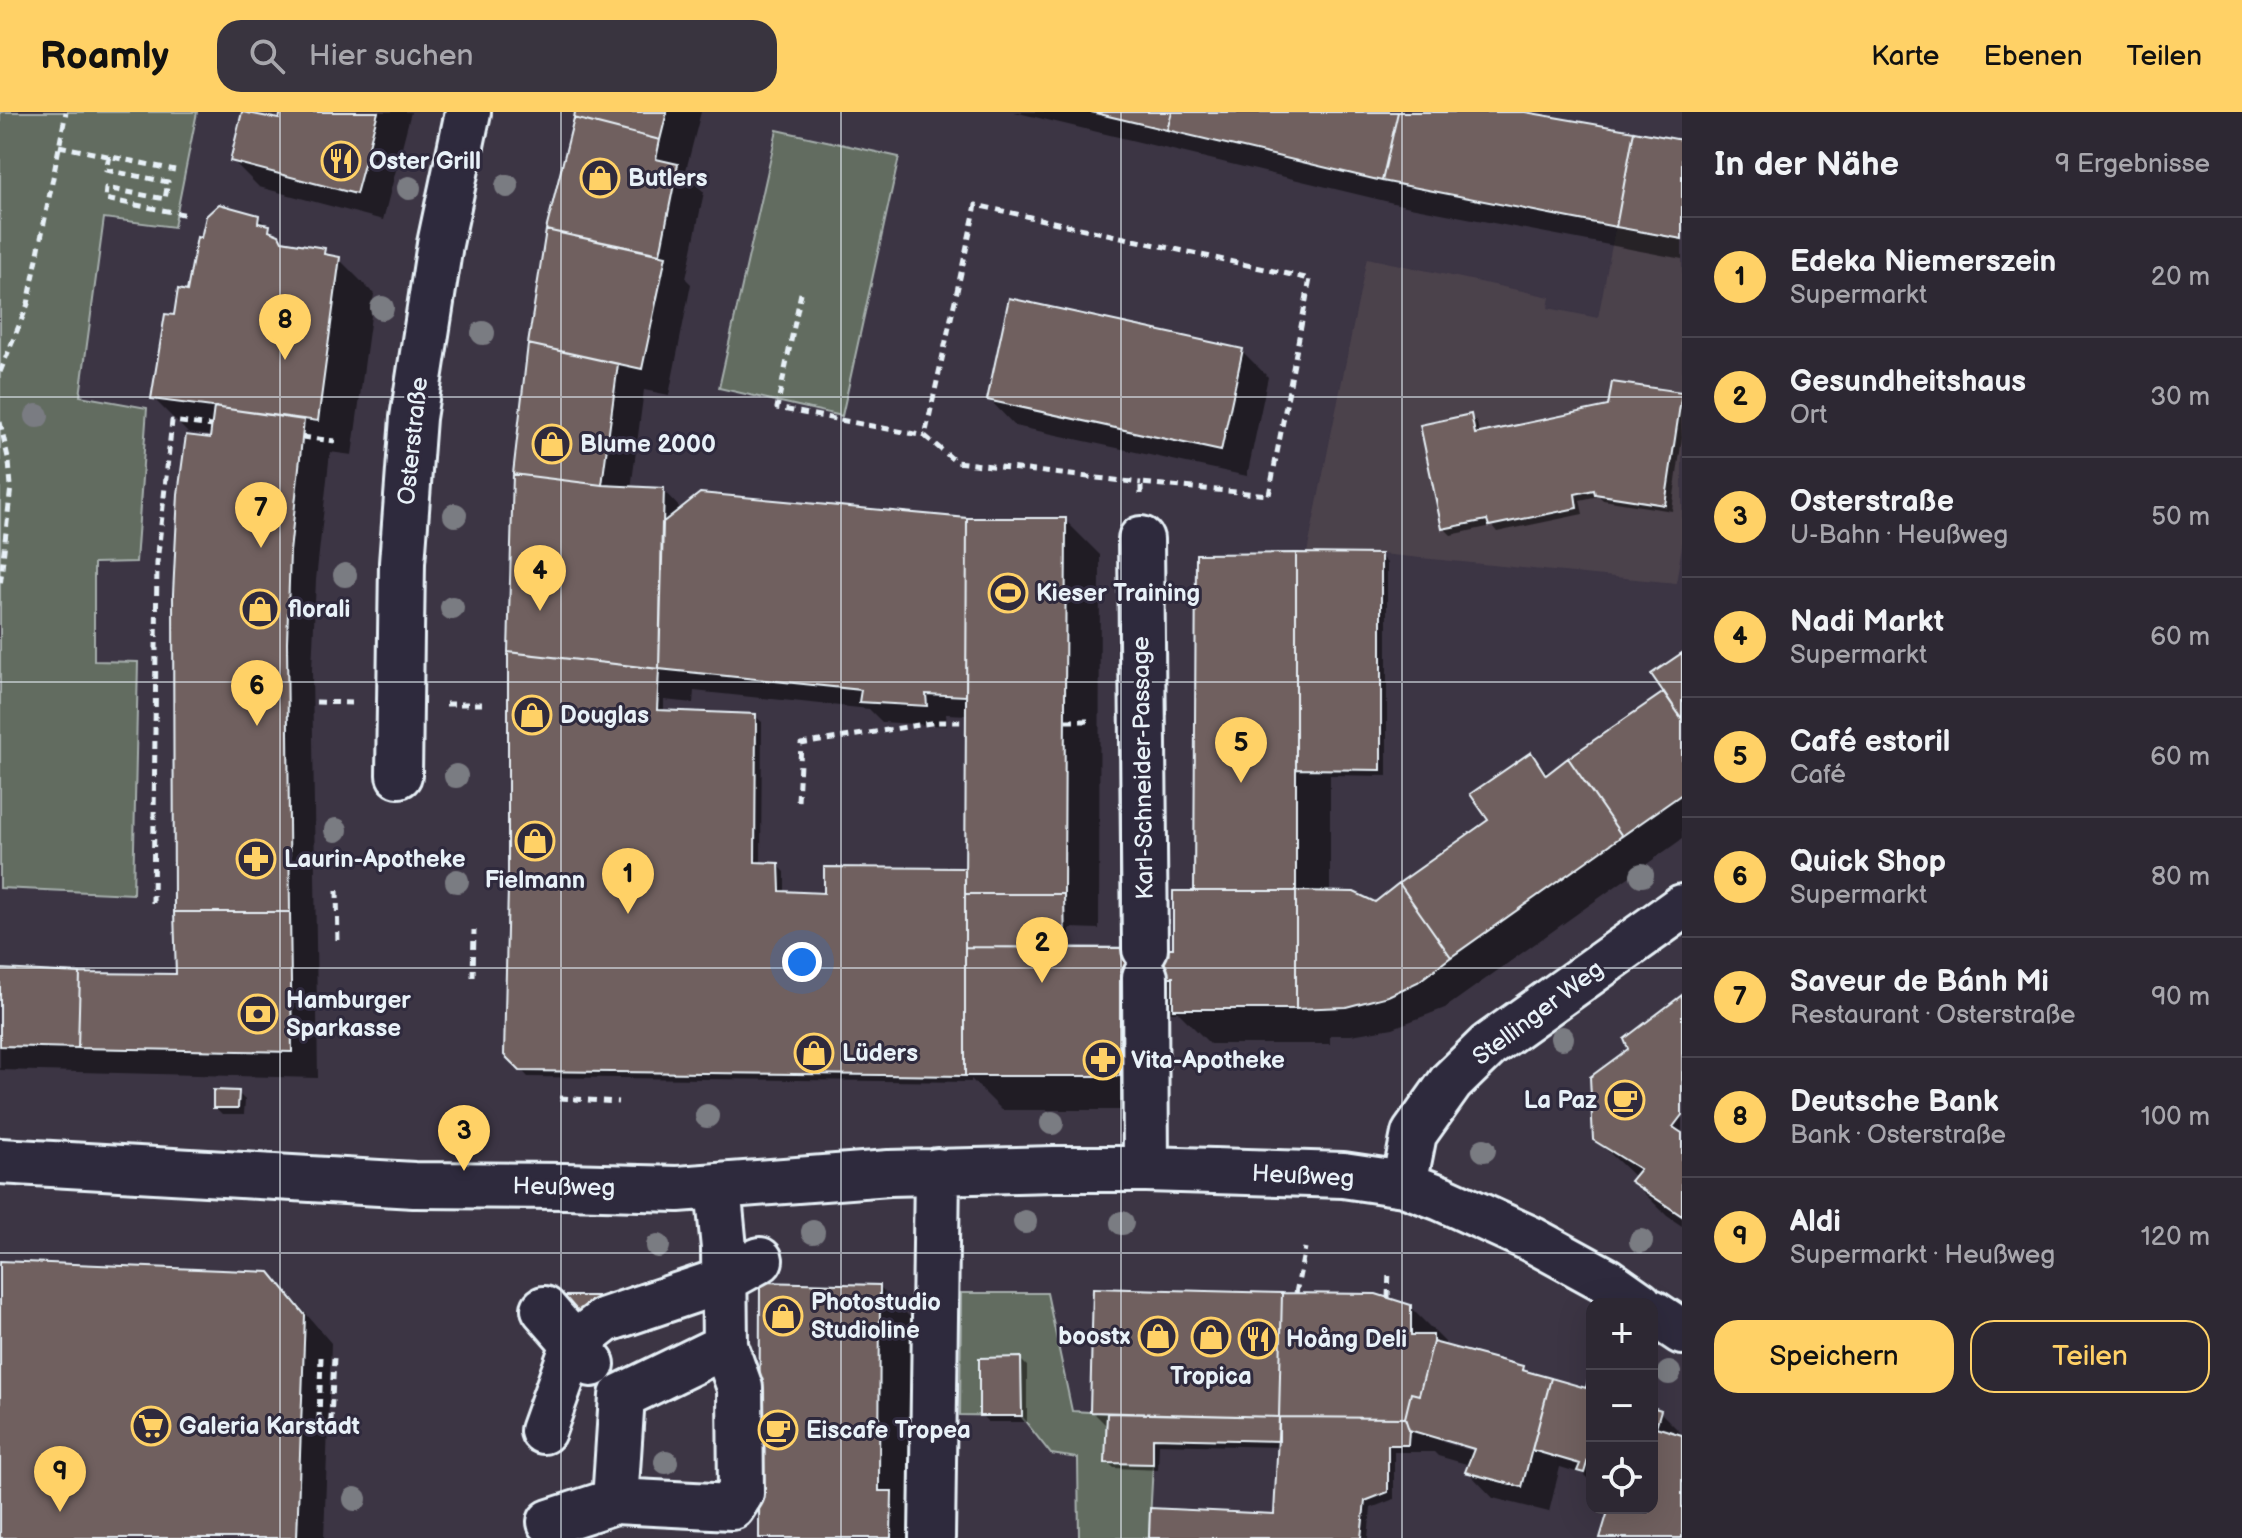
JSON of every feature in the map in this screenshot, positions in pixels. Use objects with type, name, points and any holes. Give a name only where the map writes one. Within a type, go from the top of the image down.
[{"type":"street","name":"Osterstraße","points":[[399,775],[402,563],[412,429],[440,244],[468,112]]},
{"type":"street","name":"Karl-Schneider-Passage","points":[[1141,539],[1146,1169]]},
{"type":"street","name":"Stellinger Weg","points":[[1404,1184],[1414,1134],[1460,1073],[1489,1045],[1682,907]]},
{"type":"street","name":"Heußweg","points":[[0,1161],[414,1185],[678,1189],[937,1171],[1146,1169],[1343,1175],[1404,1184],[1441,1198],[1531,1239],[1606,1280],[1632,1298]]},
{"type":"street","points":[[932,1538],[937,1171]]},
{"type":"street","points":[[550,1522],[615,1501],[732,1507],[741,1493],[740,1388],[725,1346],[742,1270],[718,1187]]},
{"type":"street","points":[[615,1501],[599,1372],[605,1320],[742,1270]]},
{"type":"street","points":[[544,1309],[599,1372]]},
{"type":"street","points":[[1658,1316],[1682,1332]]},
{"type":"street","points":[[543,1431],[599,1372],[725,1346]]},
{"type":"path","points":[[0,372],[28,304],[66,112]]},
{"type":"path","points":[[59,146],[175,170]]},
{"type":"path","points":[[109,156],[106,170],[168,182],[165,199],[106,188],[105,199],[188,215]]},
{"type":"path","points":[[801,293],[777,408],[925,436],[956,462],[1269,495],[1310,279],[976,205],[925,436]]},
{"type":"path","points":[[153,903],[157,563],[172,421],[212,426]]},
{"type":"path","points":[[0,422],[11,486],[0,587]]},
{"type":"path","points":[[302,437],[335,441]]},
{"type":"path","points":[[1141,483],[1141,539]]},
{"type":"path","points":[[798,801],[801,744],[937,722],[966,722]]},
{"type":"path","points":[[337,890],[338,945]]},
{"type":"path","points":[[473,977],[474,930]]},
{"type":"path","points":[[560,1098],[618,1102]]},
{"type":"path","points":[[1296,1293],[1305,1248]]},
{"type":"path","points":[[1388,1298],[1389,1270]]},
{"type":"path","points":[[321,1357],[319,1419],[323,1434],[331,1420],[334,1358]]},
{"type":"shaded area","points":[[1634,131],[1682,140],[1682,546],[1676,583],[1381,554],[1307,553],[1367,258],[1550,297],[1548,308],[1598,318]]},
{"type":"green space","points":[[0,112],[197,112],[174,227],[104,218],[80,396],[147,408],[136,562],[94,563],[94,661],[138,662],[133,894],[0,888]]},
{"type":"green space","points":[[777,130],[899,157],[842,416],[719,388]]},
{"type":"green space","points":[[961,1293],[1047,1293],[1072,1411],[1107,1413],[1106,1462],[1153,1464],[1149,1538],[1079,1538],[1078,1458],[1051,1454],[1021,1416],[960,1415]]},
{"type":"building","points":[[242,112],[279,119],[281,112],[378,112],[356,194],[230,161]]},
{"type":"building","points":[[575,112],[667,112],[660,140],[574,118]]},
{"type":"building","points":[[1091,112],[1172,112],[1167,130]]},
{"type":"building","points":[[1172,112],[1398,112],[1382,181],[1167,130]]},
{"type":"building","points":[[1398,112],[1525,112],[1634,131],[1616,227],[1382,181]]},
{"type":"building","points":[[574,118],[660,140],[656,159],[678,164],[660,254],[546,230]]},
{"type":"building","points":[[1634,131],[1682,140],[1682,239],[1616,227]]},
{"type":"building","points":[[219,204],[259,215],[258,223],[270,225],[269,231],[279,235],[282,241],[325,248],[324,254],[340,257],[318,421],[151,399],[165,314],[174,315],[178,289],[187,291],[197,237],[201,238],[206,216]]},
{"type":"building","points":[[546,230],[666,256],[642,369],[528,344]]},
{"type":"building","points":[[1009,298],[1243,349],[1221,451],[987,400]]},
{"type":"building","points":[[528,344],[618,364],[602,485],[513,474]]},
{"type":"building","points":[[1612,382],[1682,392],[1665,505],[1595,494],[1594,490],[1575,494],[1577,508],[1489,526],[1487,520],[1442,529],[1420,425],[1471,414],[1475,434],[1608,406]]},
{"type":"building","points":[[214,407],[304,420],[290,552],[287,642],[290,912],[174,912],[173,594],[178,494],[186,435],[210,438]]},
{"type":"building","points":[[513,474],[602,485],[664,488],[659,669],[508,652]]},
{"type":"building","points":[[700,493],[967,518],[966,696],[926,694],[927,706],[859,702],[861,690],[659,669],[662,523]]},
{"type":"building","points":[[967,518],[1066,518],[1064,894],[965,894]]},
{"type":"building","points":[[1296,553],[1381,554],[1381,770],[1296,769]]},
{"type":"building","points":[[1296,553],[1296,891],[1194,891],[1196,554]]},
{"type":"building","points":[[508,652],[659,669],[657,710],[756,714],[755,862],[779,863],[780,891],[824,893],[824,867],[965,868],[965,1076],[520,1071],[504,1055]]},
{"type":"building","points":[[1682,653],[1682,719],[1651,674]]},
{"type":"building","points":[[1664,692],[1682,719],[1682,794],[1622,836],[1568,758]]},
{"type":"building","points":[[1531,752],[1546,775],[1568,758],[1622,836],[1451,957],[1399,883],[1488,820],[1470,794]]},
{"type":"building","points":[[1399,883],[1451,957],[1418,982],[1388,996],[1346,1007],[1296,1009],[1296,891],[1354,892],[1375,902]]},
{"type":"building","points":[[1173,891],[1296,891],[1296,1009],[1173,1009],[1173,977],[1120,977],[1120,1076],[965,1076],[965,947],[1173,948]]},
{"type":"building","points":[[965,894],[1064,894],[1065,948],[965,947]]},
{"type":"building","points":[[174,912],[290,912],[292,1052],[78,1048],[80,973],[176,974]]},
{"type":"building","points":[[0,969],[80,973],[78,1048],[0,1046]]},
{"type":"building","points":[[1682,995],[1682,1115],[1673,1127],[1682,1133],[1682,1216],[1630,1181],[1640,1169],[1593,1140],[1590,1077],[1628,1049],[1624,1039]]},
{"type":"building","points":[[213,1090],[239,1091],[238,1108],[213,1108]]},
{"type":"building","name":"Galeria Karstadt","points":[[0,1261],[270,1272],[305,1315],[297,1538],[0,1538]]},
{"type":"building","points":[[760,1282],[880,1285],[879,1491],[892,1491],[891,1538],[759,1538]]},
{"type":"building","points":[[1093,1288],[1282,1293],[1279,1417],[1090,1412]]},
{"type":"building","points":[[1282,1293],[1376,1294],[1411,1305],[1411,1335],[1433,1335],[1433,1342],[1419,1395],[1411,1393],[1405,1418],[1279,1417]]},
{"type":"building","points":[[566,1296],[597,1296],[596,1314],[565,1314]]},
{"type":"building","points":[[1433,1342],[1523,1366],[1522,1370],[1551,1378],[1522,1487],[1465,1472],[1474,1449],[1409,1430],[1405,1418],[1411,1393],[1419,1395]]},
{"type":"building","points":[[1021,1357],[1022,1416],[979,1416],[979,1358]]},
{"type":"building","points":[[1551,1378],[1586,1388],[1584,1473],[1577,1471],[1580,1464],[1532,1450]]},
{"type":"building","points":[[1107,1413],[1279,1417],[1279,1441],[1153,1438],[1153,1464],[1105,1463]]},
{"type":"building","points":[[1279,1417],[1405,1418],[1409,1430],[1408,1445],[1388,1445],[1388,1492],[1365,1501],[1361,1538],[1149,1538],[1150,1508],[1274,1514]]},
{"type":"building","points":[[1658,1428],[1682,1435],[1682,1538],[1600,1538],[1607,1514],[1658,1514]]},
{"type":"place","name":"Oster Grill","points":[[341,161]]},
{"type":"place","name":"Butlers","points":[[600,178]]},
{"type":"place","name":"Deutsche Bank","points":[[285,360]]},
{"type":"place","name":"Blume 2000","points":[[552,444]]},
{"type":"place","name":"Saveur de Bánh Mi","points":[[261,548]]},
{"type":"place","name":"Kieser Training","points":[[1008,593]]},
{"type":"place","name":"florali","points":[[260,609]]},
{"type":"place","name":"Nadi Markt","points":[[540,611]]},
{"type":"place","name":"Douglas","points":[[532,715]]},
{"type":"place","name":"Quick Shop","points":[[257,726]]},
{"type":"place","name":"Café estoril","points":[[1241,783]]},
{"type":"place","name":"Fielmann","points":[[535,841]]},
{"type":"place","name":"Laurin-Apotheke","points":[[256,859]]},
{"type":"place","name":"Edeka Niemerszein","points":[[628,914]]},
{"type":"place","name":"Gesundheitshaus","points":[[1042,983]]},
{"type":"place","name":"Hamburger Sparkasse","points":[[258,1014]]},
{"type":"place","name":"Lüders","points":[[814,1053]]},
{"type":"place","name":"Vita-Apotheke","points":[[1103,1060]]},
{"type":"place","name":"La Paz","points":[[1625,1100]]},
{"type":"place","name":"Osterstraße","points":[[464,1171]]},
{"type":"place","name":"Photostudio Studioline","points":[[783,1316]]},
{"type":"place","name":"boostx","points":[[1158,1336]]},
{"type":"place","name":"Tropica","points":[[1211,1337]]},
{"type":"place","name":"Hoång Deli","points":[[1258,1339]]},
{"type":"place","name":"Galeria Karstadt","points":[[151,1426]]},
{"type":"place","name":"Eiscafe Tropea","points":[[778,1430]]},
{"type":"place","name":"Aldi","points":[[60,1512]]}]
